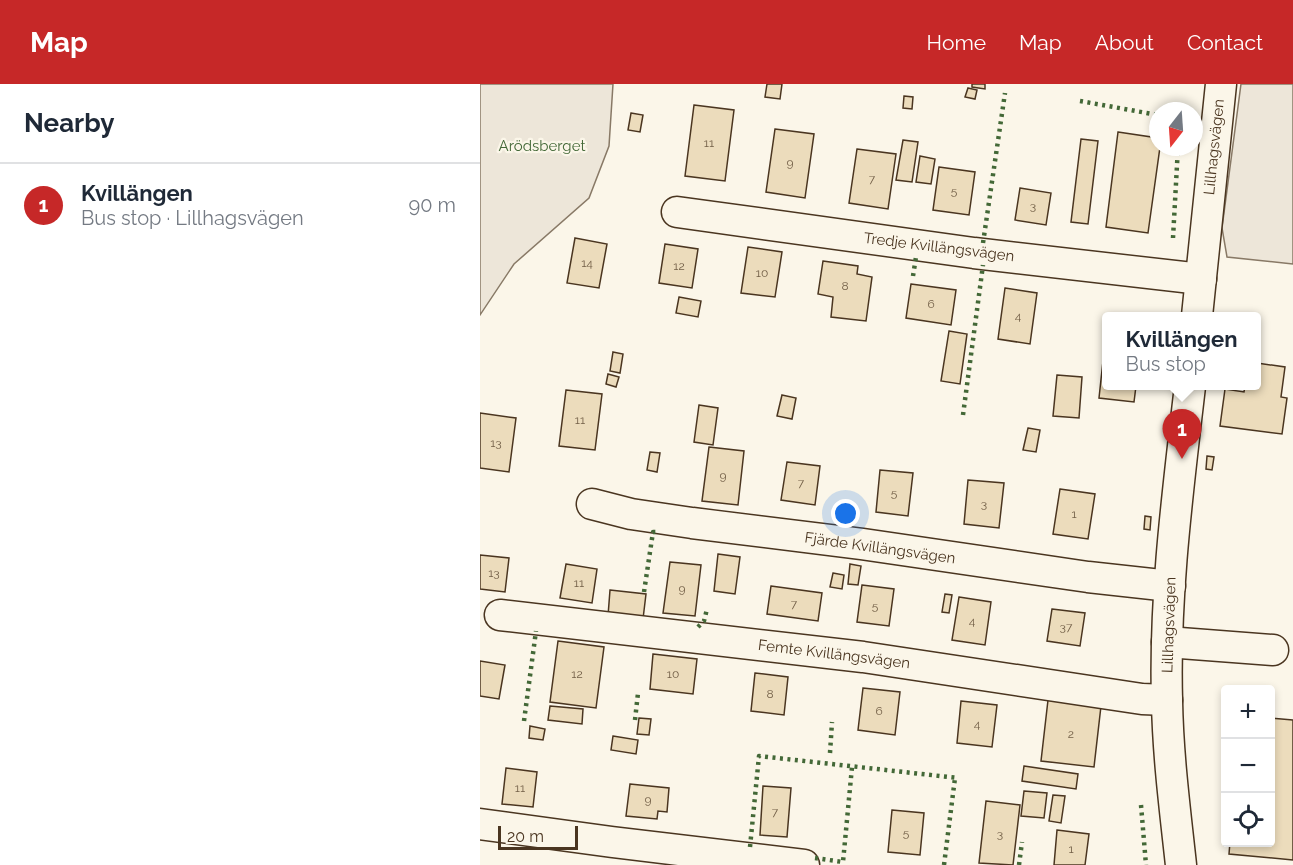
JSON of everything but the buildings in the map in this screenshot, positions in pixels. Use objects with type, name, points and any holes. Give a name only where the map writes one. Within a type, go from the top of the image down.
[{"type":"street","name":"Lillhagsvägen","points":[[1197,312],[1221,84]]},
{"type":"street","name":"Tredje Kvillängsvägen","points":[[677,212],[974,253],[1201,279]]},
{"type":"street","name":"Lillhagsvägen","points":[[1181,865],[1169,744],[1167,642],[1170,586],[1190,390]]},
{"type":"street","name":"Fjärde Kvillängsvägen","points":[[592,504],[631,514],[692,523],[1170,586]]},
{"type":"street","name":"Femte Kvillängsvägen","points":[[500,615],[863,657],[1142,699],[1167,700]]},
{"type":"street","points":[[1167,642],[1273,650]]},
{"type":"street","points":[[480,824],[804,865]]},
{"type":"green space","name":"Arödsberget","points":[[480,84],[613,84],[609,146],[589,198],[514,264],[480,315]]},
{"type":"green space","points":[[1241,84],[1293,84],[1293,264],[1227,257],[1222,228]]},
{"type":"hedge","points":[[983,243],[1005,93]]},
{"type":"hedge","points":[[1080,101],[1149,113]]},
{"type":"hedge","points":[[1173,238],[1178,156]]},
{"type":"hedge","points":[[913,276],[916,257]]},
{"type":"hedge","points":[[963,415],[983,265]]},
{"type":"hedge","points":[[644,592],[653,532],[658,532]]},
{"type":"hedge","points":[[698,627],[704,621],[707,609]]},
{"type":"hedge","points":[[524,721],[536,631]]},
{"type":"hedge","points":[[635,720],[638,693]]},
{"type":"hedge","points":[[830,753],[832,722]]},
{"type":"hedge","points":[[750,847],[759,756],[958,778]]},
{"type":"hedge","points":[[815,858],[843,862],[852,767]]},
{"type":"hedge","points":[[944,865],[955,778]]},
{"type":"hedge","points":[[1141,805],[1146,865]]},
{"type":"hedge","points":[[1019,865],[1022,842]]},
{"type":"place","name":"Kvillängen","points":[[1182,459]]}]
